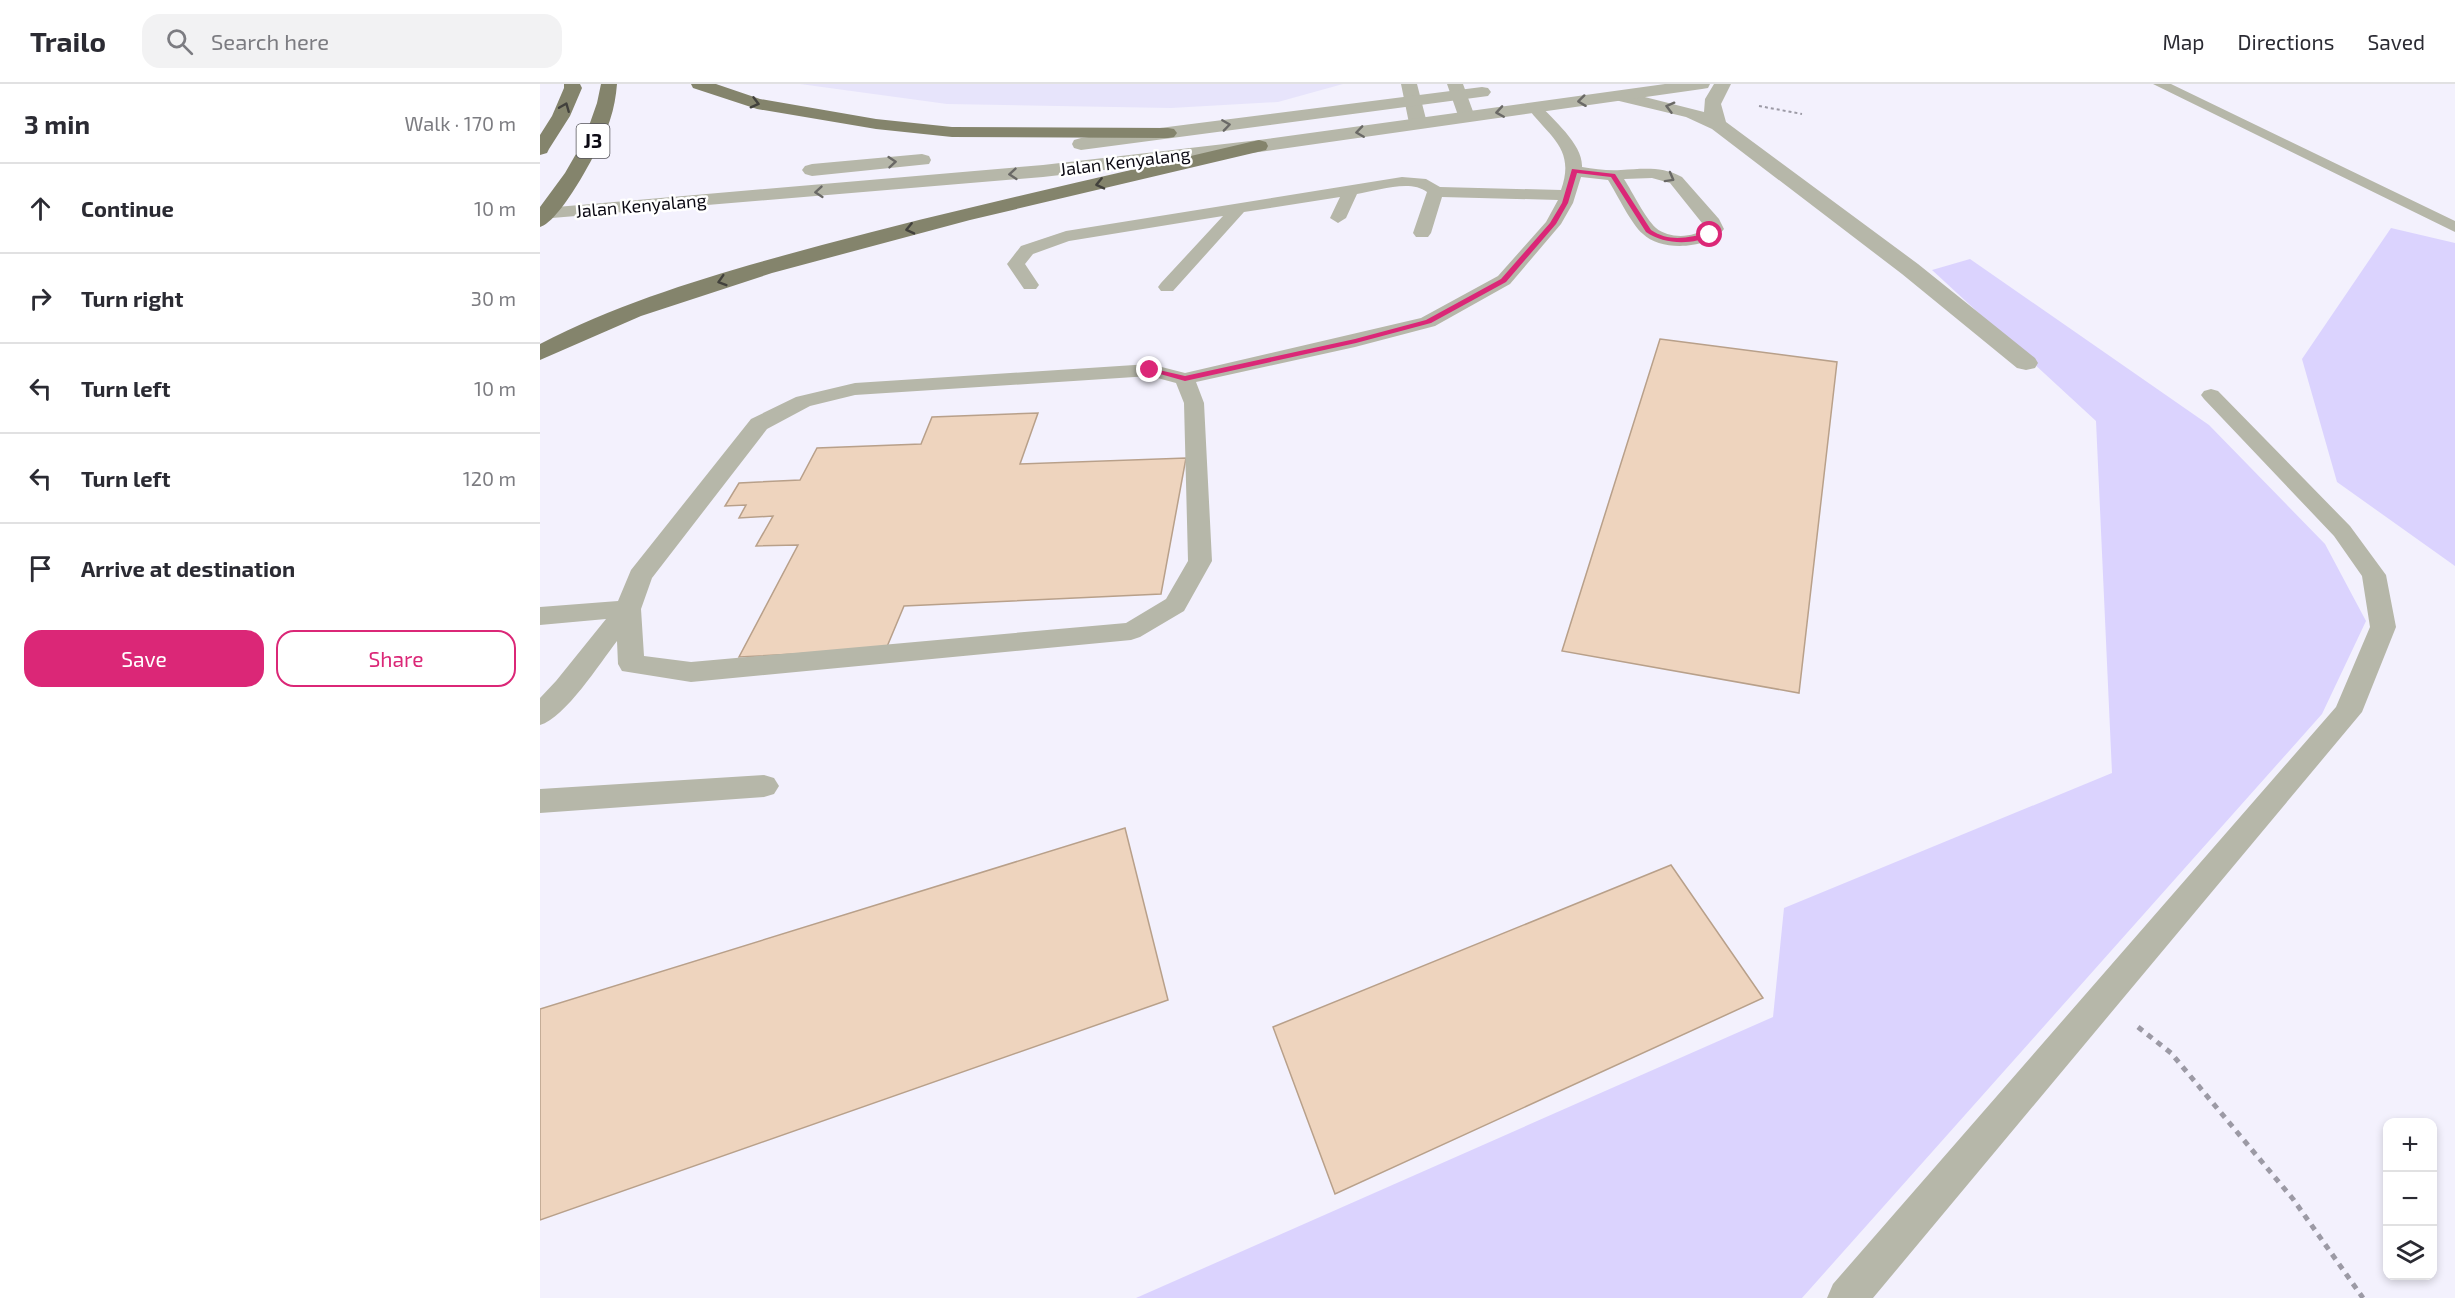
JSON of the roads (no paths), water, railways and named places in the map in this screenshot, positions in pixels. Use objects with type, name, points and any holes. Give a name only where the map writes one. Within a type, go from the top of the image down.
[{"type":"main road","name":"J3","points":[[541,149],[561,116],[573,88],[572,84]]},
{"type":"main road","name":"J3","points":[[541,212],[562,192],[592,143],[602,122],[608,101],[609,84]]},
{"type":"main road","points":[[699,84],[757,104],[876,124],[952,132],[1168,133]]},
{"type":"main road","points":[[540,352],[592,328],[684,293],[859,241],[1259,146]]},
{"type":"street","name":"Jalan Kenyalang","points":[[541,212],[1043,171],[1259,146],[1702,84]]},
{"type":"street","points":[[1718,125],[1711,111],[1714,96],[1723,84]]},
{"type":"street","name":"Jalan Kenyalang","points":[[1019,151],[1312,114],[1410,92],[1503,89]]},
{"type":"street","points":[[1312,114],[1346,104],[1371,90]]},
{"type":"street","points":[[1457,90],[1467,117]]},
{"type":"street","points":[[1410,92],[1418,123]]},
{"type":"street","points":[[1621,96],[1692,113],[1718,125],[1910,269],[2026,363]]},
{"type":"street","points":[[796,171],[937,158]]},
{"type":"street","name":"Jalan Kenyalang","points":[[562,192],[586,190]]},
{"type":"lane","points":[[2160,84],[2455,227]]},
{"type":"lane","points":[[540,715],[566,688],[628,609],[640,576],[759,424],[803,401],[855,389],[1150,370],[1185,379],[1356,341],[1428,322],[1504,280],[1553,224],[1565,203],[1575,163],[1569,148],[1534,106]]},
{"type":"lane","points":[[1574,171],[1613,175],[1651,172],[1669,176],[1676,180],[1715,229],[1710,235],[1685,240],[1657,237],[1648,231],[1613,175]]},
{"type":"lane","points":[[1030,285],[1016,264],[1027,250],[1066,236],[1351,190],[1418,182],[1431,186],[1435,192]]},
{"type":"lane","points":[[1338,218],[1351,190]]},
{"type":"lane","points":[[1435,192],[1568,195]]},
{"type":"lane","points":[[1422,233],[1435,192]]},
{"type":"lane","points":[[1167,287],[1238,208]]},
{"type":"lane","points":[[628,609],[630,664],[691,672],[1131,632],[1175,605],[1200,561],[1194,403],[1185,379]]},
{"type":"lane","points":[[1847,1298],[2348,712],[2384,627],[2374,575],[2342,531],[2211,395]]},
{"type":"lane","points":[[540,616],[628,609]]},
{"type":"lane","points":[[540,801],[764,786]]}]
